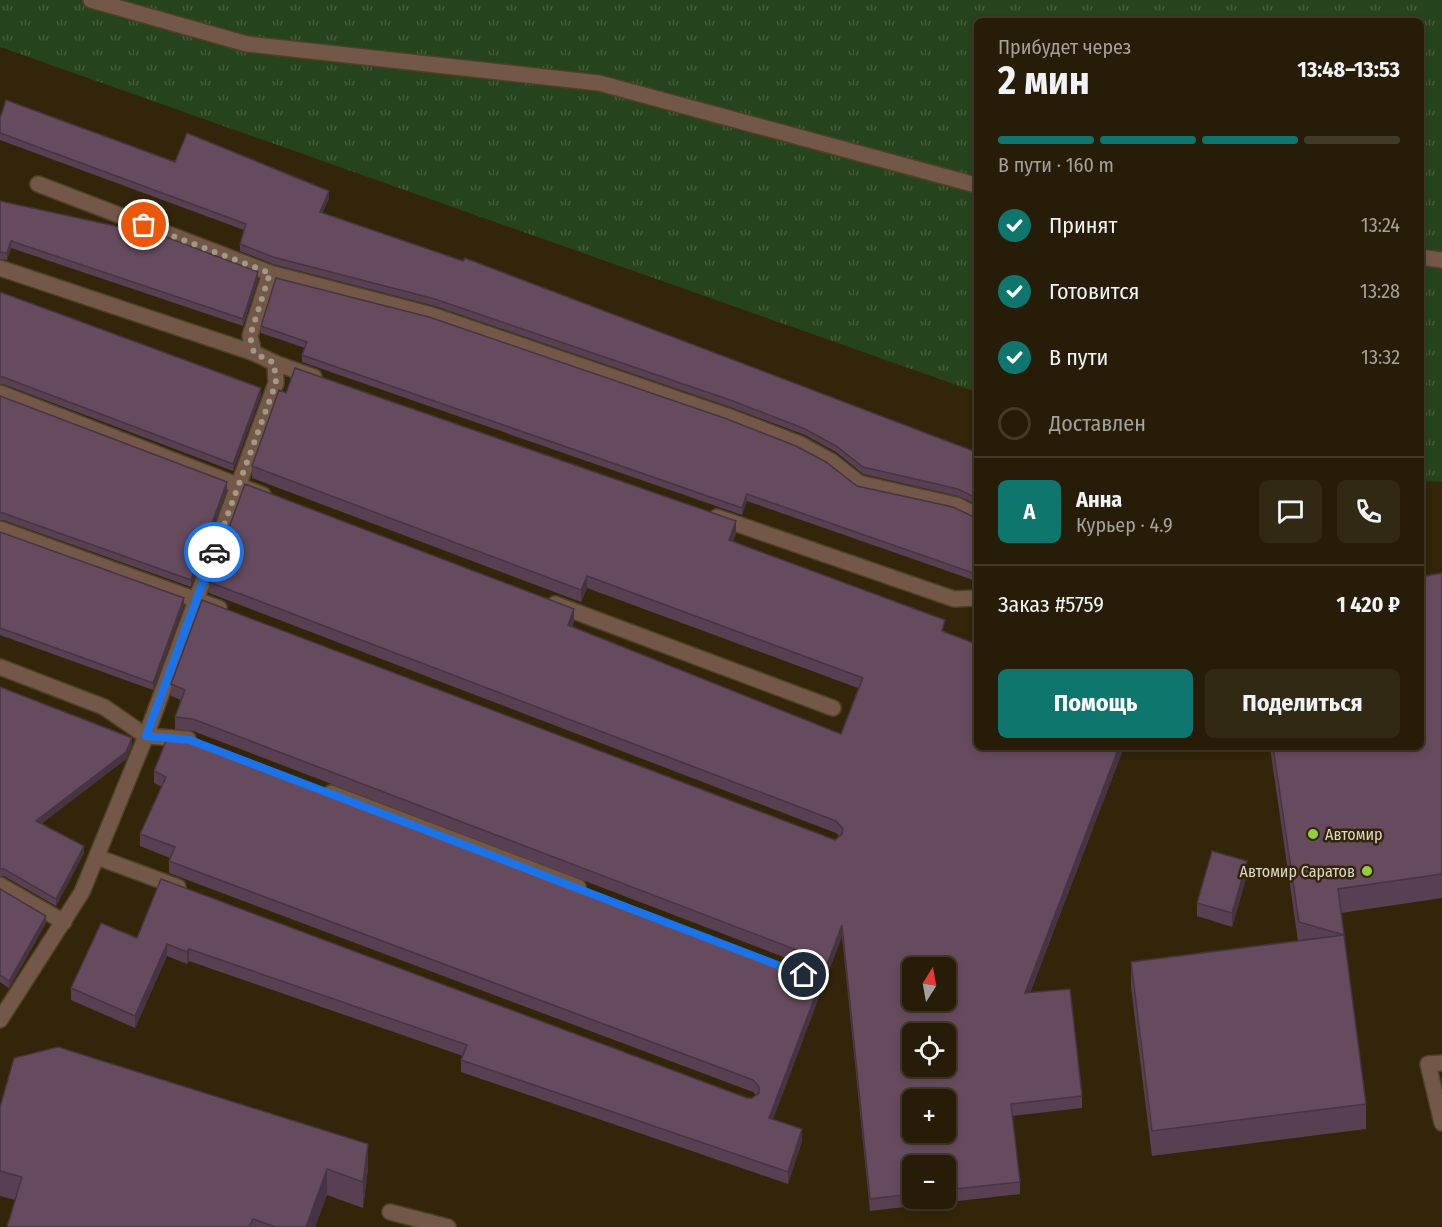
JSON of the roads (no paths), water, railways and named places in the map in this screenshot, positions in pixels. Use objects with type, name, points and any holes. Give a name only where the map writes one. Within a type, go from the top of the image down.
[{"type":"lane","points":[[91,0],[247,44],[600,84],[974,184]]},
{"type":"lane","points":[[38,184],[270,273],[432,315],[800,444],[831,461],[859,483],[956,505],[974,514]]},
{"type":"lane","points":[[1424,258],[1442,260]]},
{"type":"lane","points":[[0,268],[254,353],[274,363],[331,383]]},
{"type":"lane","points":[[254,353],[250,336],[270,273]]},
{"type":"lane","points":[[0,1020],[82,892],[97,857],[146,736],[276,383],[274,363]]},
{"type":"lane","points":[[0,393],[272,498]]},
{"type":"lane","points":[[705,513],[954,599],[974,598]]},
{"type":"lane","points":[[0,529],[230,612]]},
{"type":"lane","points":[[541,599],[833,708]]},
{"type":"lane","points":[[0,667],[104,707],[146,736],[190,740],[201,744]]},
{"type":"lane","points":[[322,789],[596,894]]},
{"type":"lane","points":[[97,857],[196,894]]},
{"type":"lane","points":[[0,885],[64,922]]},
{"type":"lane","points":[[1442,1063],[1428,1065],[1442,1124]]},
{"type":"lane","points":[[390,1212],[448,1227]]},
{"type":"place","name":"Автомир","points":[[1313,834]]},
{"type":"place","name":"Автомир Саратов","points":[[1367,871]]}]
